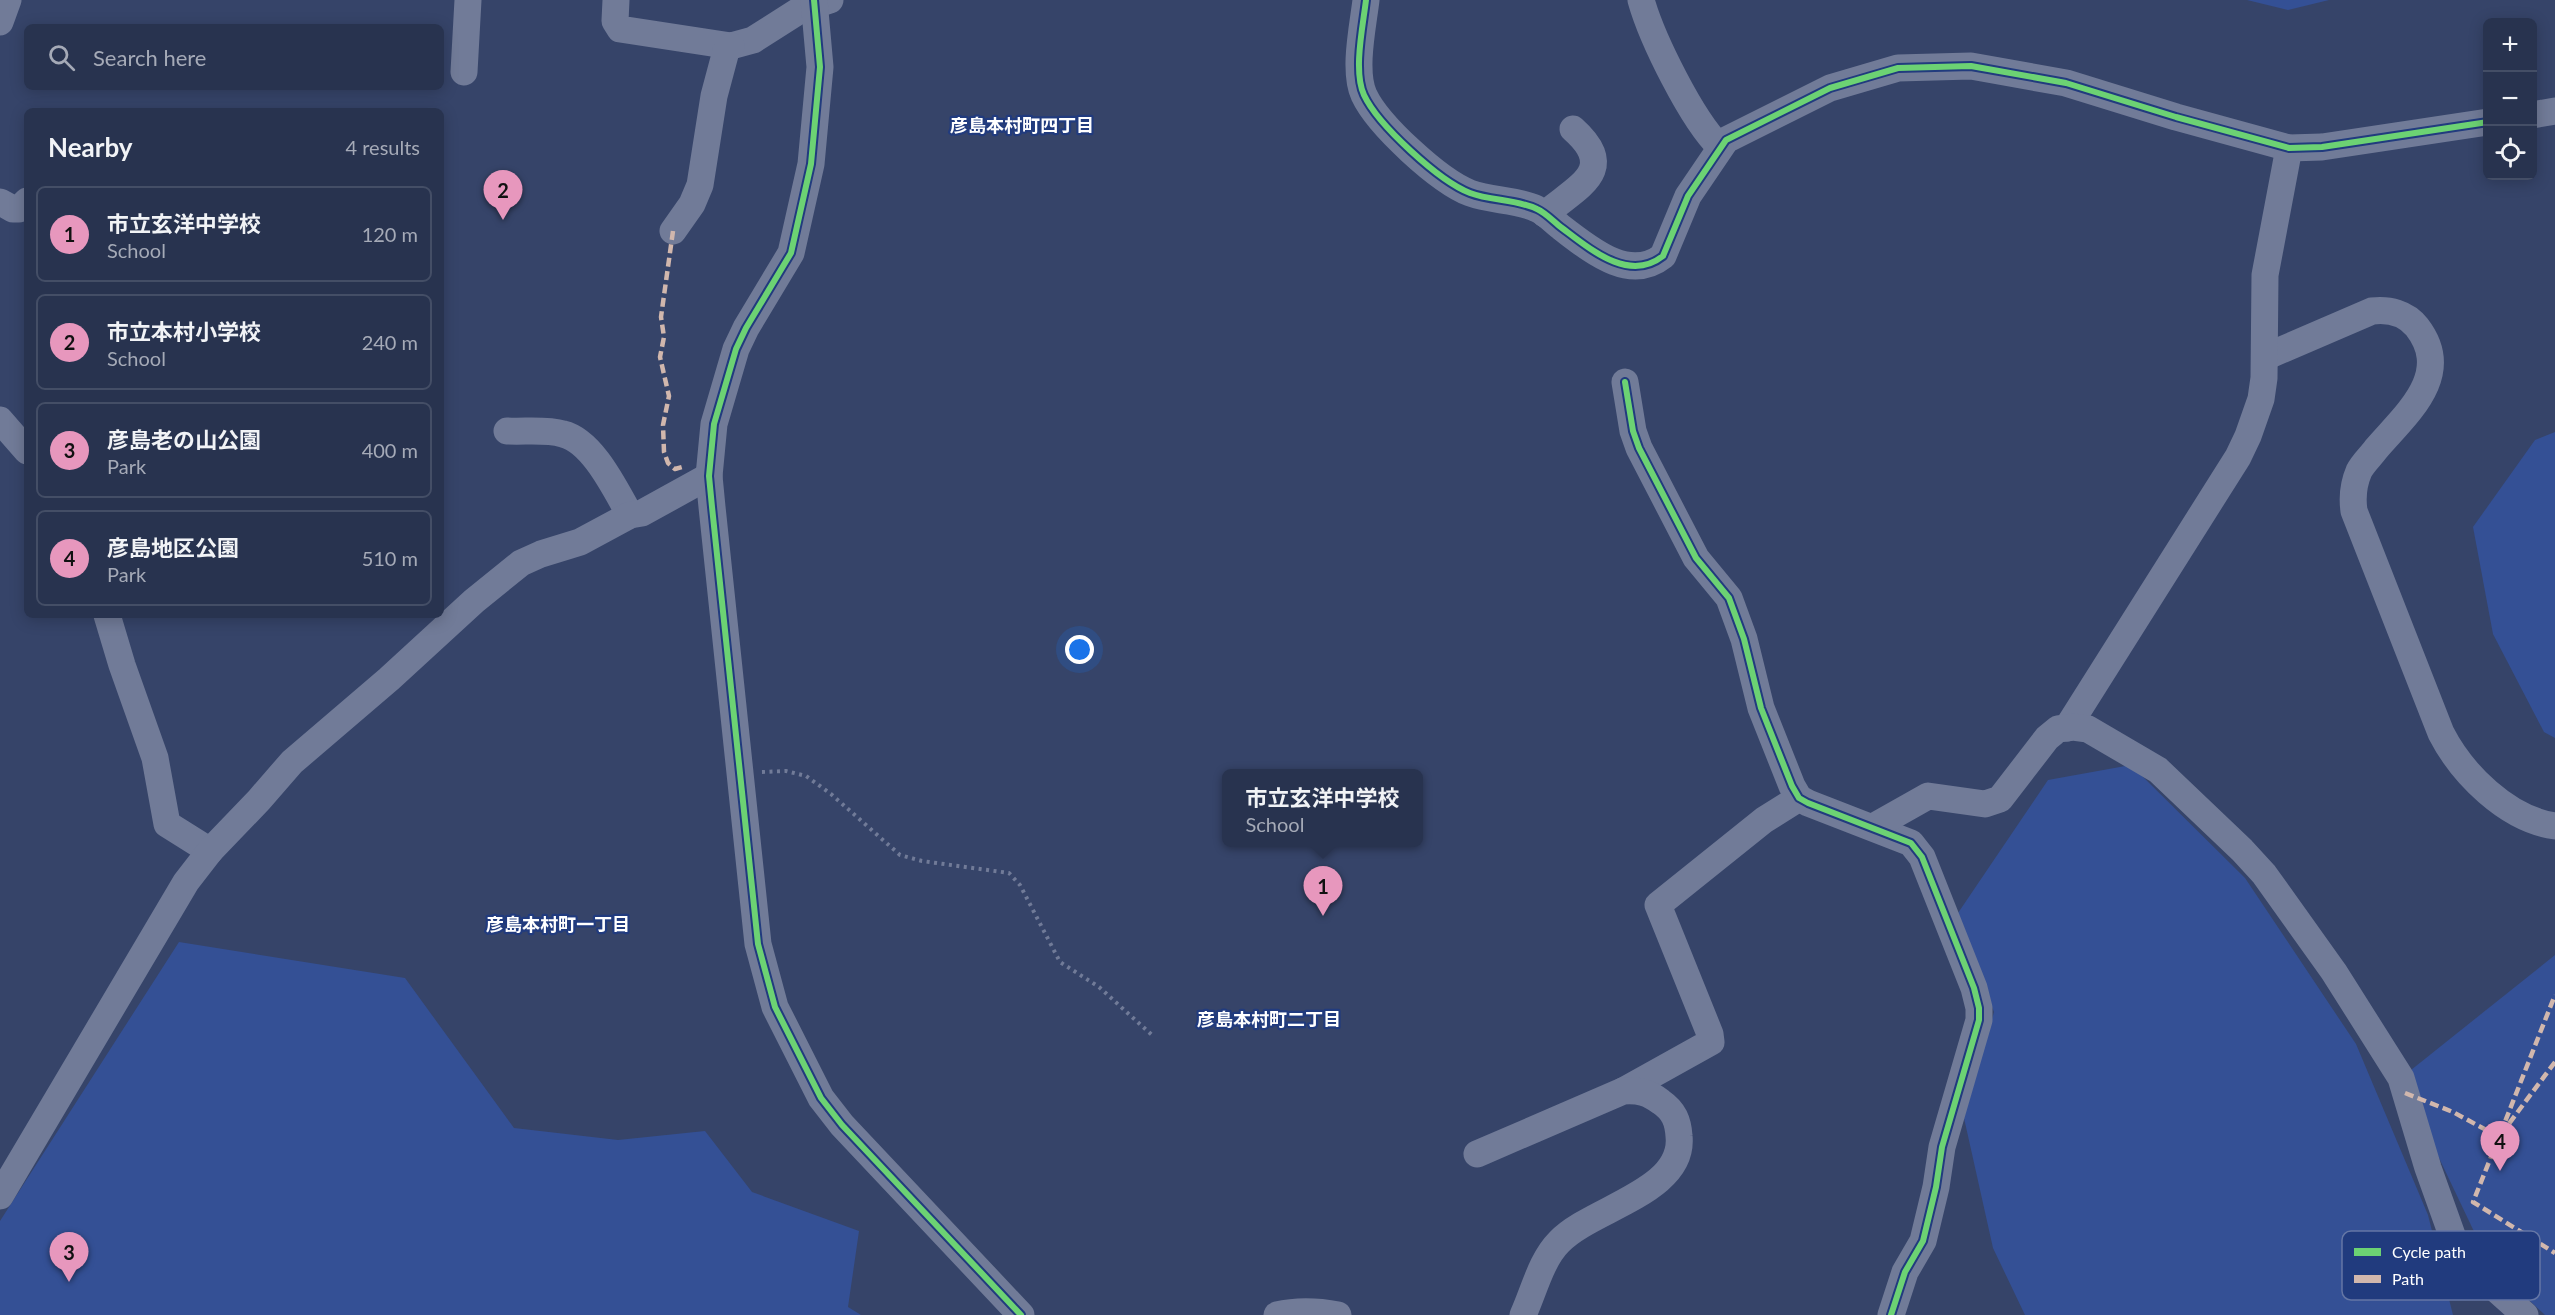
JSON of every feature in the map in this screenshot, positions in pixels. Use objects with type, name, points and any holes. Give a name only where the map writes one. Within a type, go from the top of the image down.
[{"type":"street","points":[[0,22],[8,0]]},
{"type":"street","points":[[464,72],[468,0]]},
{"type":"street","points":[[616,0],[615,21],[620,29],[731,46],[753,40],[800,10],[820,2],[820,67],[816,134],[794,242],[786,264],[746,328],[736,349],[714,424],[709,476],[758,944],[775,1007],[821,1098],[842,1125],[1021,1315]]},
{"type":"street","points":[[1365,0],[1360,85],[1371,107],[1381,120],[1428,166],[1462,189],[1529,206],[1545,214],[1563,229],[1618,265],[1643,266],[1654,263],[1663,256],[1688,196],[1720,147],[1733,135],[1855,79],[1898,68],[1952,66],[2027,75],[2082,87],[2176,117],[2289,148],[2322,147],[2483,123]]},
{"type":"street","points":[[1641,0],[1650,29],[1672,73],[1711,138],[1720,147]]},
{"type":"street","points":[[673,231],[692,204],[700,185],[714,96],[726,51],[731,46]]},
{"type":"street","points":[[2537,114],[2555,111]]},
{"type":"street","points":[[1545,214],[1591,175],[1595,164],[1589,146],[1573,129]]},
{"type":"street","points":[[2067,728],[2238,457],[2248,436],[2261,399],[2265,357],[2265,275],[2289,148]]},
{"type":"street","points":[[0,202],[13,210],[19,209],[24,204]]},
{"type":"street","points":[[2265,357],[2372,311],[2383,310],[2405,316],[2423,335],[2432,362],[2426,386],[2420,397],[2360,469],[2353,488],[2354,512],[2441,733],[2453,755],[2469,774],[2510,809],[2539,824],[2555,826]]},
{"type":"street","points":[[1625,382],[1633,431],[1639,448],[1696,558],[1730,598],[1744,639],[1761,708],[1792,786],[1799,798],[1911,843],[1922,857],[1974,988],[1979,1008],[1979,1020],[1944,1138],[1936,1187],[1923,1241],[1905,1272],[1891,1315]]},
{"type":"street","points":[[0,420],[24,448]]},
{"type":"street","points":[[507,431],[564,434],[577,440],[592,454],[607,475],[630,515]]},
{"type":"street","points":[[0,1196],[186,882],[210,851],[292,762],[389,679],[474,601],[521,563],[580,542],[630,515],[642,513],[709,476]]},
{"type":"street","points":[[108,618],[155,758],[167,824],[210,851]]},
{"type":"street","points":[[1873,827],[1928,796],[1985,804],[2000,799],[2047,738],[2058,729],[2088,729],[2158,770],[2177,786],[2264,874],[2347,993],[2401,1078],[2428,1168],[2451,1231]]},
{"type":"street","points":[[1477,1154],[1623,1091],[1704,1048],[1711,1042],[1710,1034],[1658,905],[1764,820],[1799,798]]},
{"type":"street","points":[[1523,1315],[1550,1254],[1559,1242],[1577,1228],[1656,1183],[1675,1164],[1680,1142],[1675,1115],[1654,1096],[1640,1090],[1623,1091]]},
{"type":"street","points":[[2508,1300],[2524,1315]]},
{"type":"street","points":[[1277,1315],[1296,1311],[1315,1311],[1338,1315]]},
{"type":"path","points":[[740,774],[786,771],[806,776],[831,794],[900,855],[922,861],[1009,873],[1020,885],[1060,962],[1098,987],[1154,1036]]},
{"type":"shaded area","points":[[2247,0],[2329,0],[2288,10]]},
{"type":"shaded area","points":[[2555,432],[2555,738],[2544,732],[2493,634],[2473,527],[2535,440]]},
{"type":"shaded area","points":[[2131,765],[2245,878],[2356,1044],[2428,1215],[2432,1231],[2342,1231],[2342,1300],[2449,1300],[2453,1315],[2025,1315],[1993,1248],[1964,1118],[1994,1012],[1958,913],[2048,780]]},
{"type":"shaded area","points":[[179,942],[405,978],[514,1128],[618,1140],[705,1131],[752,1192],[859,1231],[848,1307],[861,1315],[0,1315],[0,1221]]},
{"type":"shaded area","points":[[2555,955],[2555,1315],[2545,1315],[2529,1300],[2540,1300],[2540,1231],[2474,1231],[2401,1078]]},
{"type":"marked path","points":[[673,231],[661,317],[664,337],[660,357],[669,396],[663,425],[664,452],[668,463],[675,469],[682,467]]},
{"type":"marked path","points":[[2405,1093],[2453,1112],[2499,1137],[2555,995]]},
{"type":"marked path","points":[[2520,1231],[2473,1202],[2499,1137],[2555,1062]]},
{"type":"marked path","points":[[2540,1244],[2555,1253]]},
{"type":"cycle path","points":[[814,0],[820,67],[811,164],[791,253],[736,349],[714,424],[709,476],[758,944],[775,1007],[821,1098],[842,1125],[1021,1315]]},
{"type":"cycle path","points":[[1366,0],[1359,61],[1361,85],[1371,107],[1396,136],[1427,165],[1457,187],[1478,196],[1521,203],[1537,209],[1597,253],[1623,265],[1637,266],[1650,263],[1663,256],[1688,196],[1726,140],[1830,88],[1898,68],[1971,66],[2066,83],[2176,117],[2289,148],[2322,147],[2483,123]]},
{"type":"cycle path","points":[[1625,382],[1633,431],[1639,448],[1696,558],[1729,598],[1744,639],[1761,708],[1792,786],[1799,798],[1808,803],[1911,843],[1922,857],[1974,988],[1979,1008],[1979,1020],[1942,1147],[1936,1187],[1923,1241],[1905,1272],[1891,1315]]},
{"type":"place","name":"市立本村小学校","points":[[503,220]]},
{"type":"place","name":"市立玄洋中学校","points":[[1323,916]]},
{"type":"place","name":"彦島地区公園","points":[[2500,1171]]},
{"type":"place","name":"彦島老の山公園","points":[[69,1282]]},
{"type":"district","name":"彦島本村町四丁目","points":[[1022,126]]},
{"type":"district","name":"彦島本村町一丁目","points":[[558,925]]},
{"type":"district","name":"彦島本村町二丁目","points":[[1269,1020]]}]
